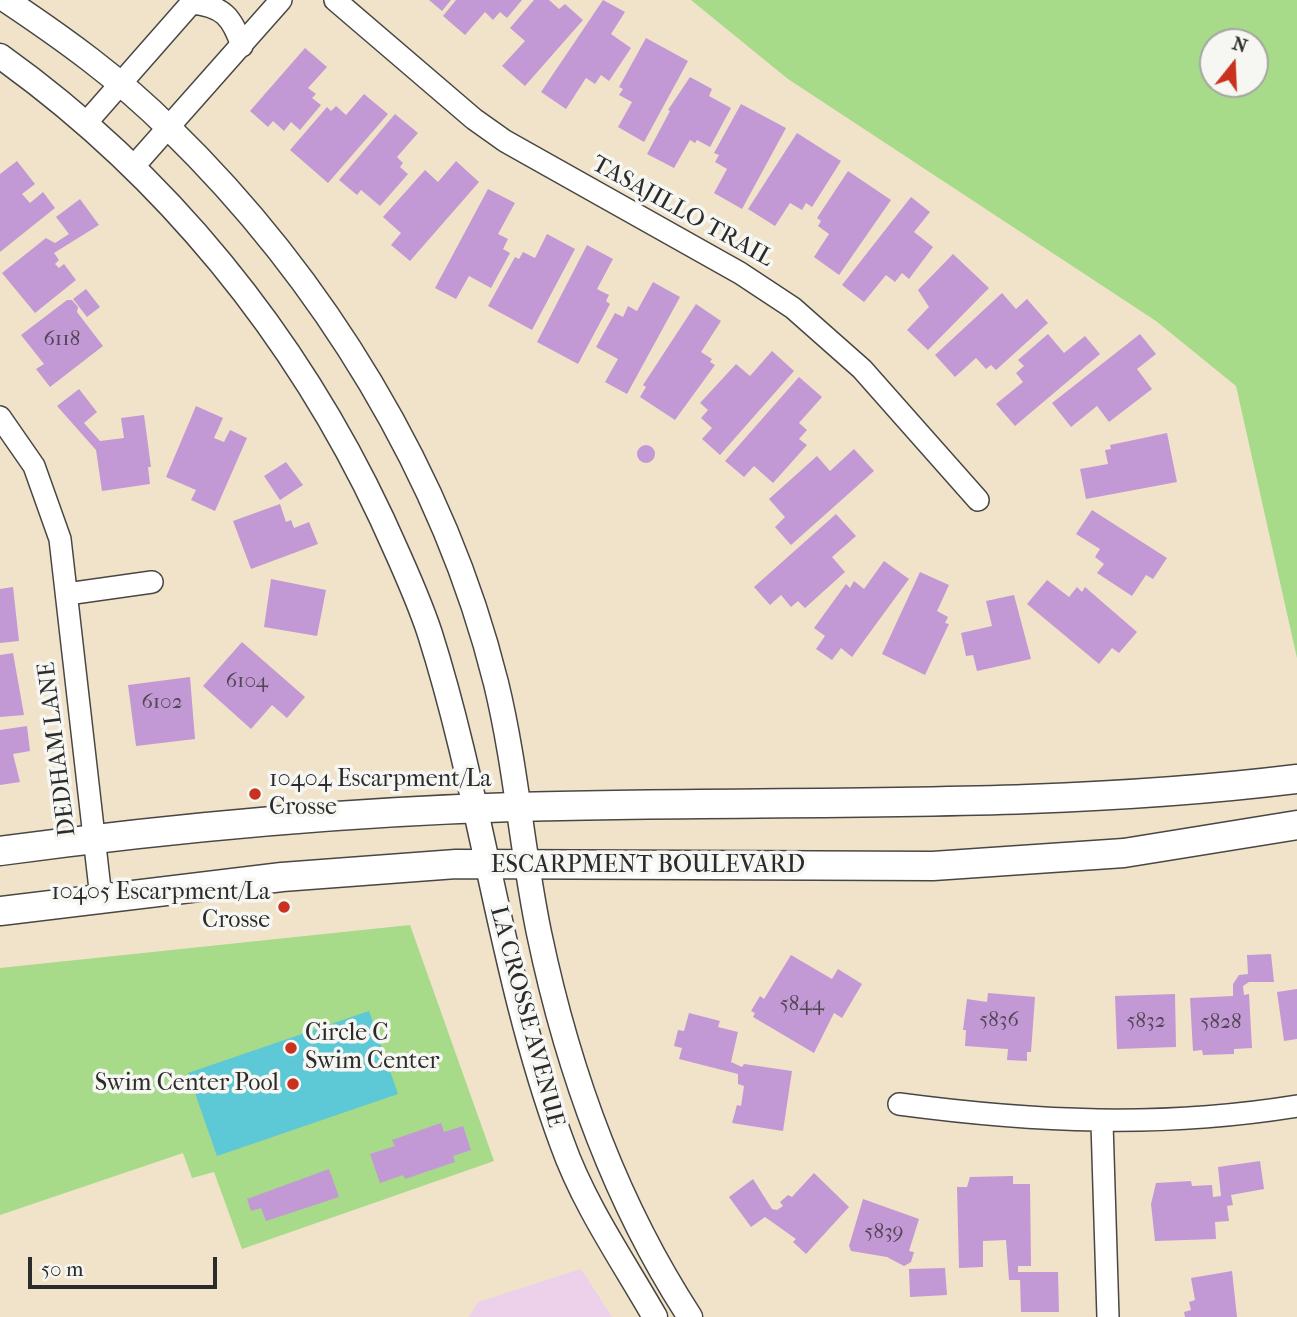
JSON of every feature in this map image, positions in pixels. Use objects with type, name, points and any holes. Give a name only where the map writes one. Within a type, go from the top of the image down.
[{"type":"main road","points":[[0,851],[95,838],[299,818],[473,808],[1131,796],[1297,779]]},
{"type":"main road","name":"ESCARPMENT BOULEVARD","points":[[0,911],[282,877],[456,864],[933,866],[1124,853],[1297,825]]},
{"type":"street","name":"LA CROSSE AVENUE","points":[[6,0],[121,84],[168,127],[221,182],[285,259],[344,343],[394,427],[442,524],[471,599],[496,685],[529,865],[538,930],[554,996],[591,1115],[621,1186],[690,1317]]},
{"type":"street","points":[[134,166],[281,0]]},
{"type":"street","name":"TASAJILLO TRAIL","points":[[335,0],[474,119],[505,141],[729,266],[793,308],[862,369],[978,500]]},
{"type":"street","points":[[86,123],[193,1],[218,7],[226,12],[242,46]]},
{"type":"street","name":"LA CROSSE AVENUE","points":[[0,56],[86,123],[134,166],[202,239],[282,345],[360,474],[422,611],[446,690],[528,1041],[563,1146],[587,1198],[655,1317]]},
{"type":"street","name":"DEDHAM LANE","points":[[0,417],[34,466],[46,492],[60,539],[101,898]]},
{"type":"street","points":[[67,594],[152,582]]},
{"type":"street","points":[[899,1104],[981,1115],[1102,1123],[1203,1119],[1297,1106]]},
{"type":"street","points":[[1102,1123],[1108,1317]]},
{"type":"street","points":[[587,1198],[621,1186]]},
{"type":"shaded area","points":[[581,1269],[612,1317],[469,1317],[478,1302]]},
{"type":"green space","points":[[691,0],[1297,0],[1297,658],[1236,386],[1156,321],[788,79]]},
{"type":"green space","name":"Circle C Swim Center","points":[[410,925],[494,1161],[242,1249],[214,1172],[192,1178],[183,1153],[0,1215],[0,968]]},
{"type":"water","name":"Swim Center Pool","points":[[369,1011],[398,1094],[217,1156],[188,1073]]},
{"type":"building","points":[[429,0],[451,0],[442,11]]},
{"type":"building","points":[[456,0],[522,0],[507,18],[500,12],[493,20],[485,12],[465,35],[443,16]]},
{"type":"building","points":[[534,0],[549,0],[559,9],[565,4],[583,20],[525,86],[502,66],[525,41],[510,28]]},
{"type":"building","points":[[603,0],[625,12],[611,34],[631,48],[609,81],[601,75],[595,84],[586,78],[566,109],[541,92]]},
{"type":"building","points":[[646,38],[688,61],[644,142],[618,127],[632,102],[619,95],[623,89],[619,87]]},
{"type":"building","points":[[305,48],[327,67],[308,88],[316,94],[312,98],[321,105],[300,130],[291,122],[284,131],[273,121],[268,127],[250,111]]},
{"type":"building","points":[[690,77],[712,89],[709,96],[731,108],[710,147],[697,140],[695,143],[690,140],[674,168],[647,154],[670,111],[668,110]]},
{"type":"building","points":[[364,94],[388,114],[328,183],[290,150],[327,107],[331,111],[336,106],[346,115]]},
{"type":"building","points":[[741,104],[786,128],[742,209],[714,193],[727,169],[715,162],[719,155],[714,153]]},
{"type":"building","points":[[395,114],[418,133],[397,157],[403,163],[400,167],[408,174],[380,206],[361,190],[357,195],[339,180]]},
{"type":"building","points":[[797,133],[841,161],[812,207],[806,203],[802,210],[790,203],[775,226],[748,209]]},
{"type":"building","points":[[17,161],[35,184],[22,194],[30,203],[43,192],[55,208],[0,252],[0,174]]},
{"type":"building","points":[[456,161],[479,182],[410,261],[391,245],[401,233],[383,217],[425,170],[438,182]]},
{"type":"building","points":[[848,171],[891,200],[839,275],[814,257],[829,234],[818,226],[821,221],[817,218]]},
{"type":"building","points":[[488,189],[515,203],[498,234],[508,239],[503,249],[510,253],[491,288],[469,276],[456,299],[435,288]]},
{"type":"building","points":[[911,197],[930,212],[914,232],[933,247],[909,279],[902,273],[895,282],[886,275],[864,302],[842,285]]},
{"type":"building","points":[[80,199],[99,225],[54,253],[59,260],[55,264],[59,268],[64,264],[76,280],[35,313],[2,273],[46,238],[55,243],[69,234],[56,217]]},
{"type":"building","points":[[547,234],[575,249],[532,330],[488,306],[515,257],[519,259],[523,252],[535,258]]},
{"type":"building","points":[[587,245],[613,259],[597,289],[609,295],[606,301],[610,304],[578,364],[537,342]]},
{"type":"building","points":[[953,254],[989,288],[928,350],[907,330],[929,307],[918,290]]},
{"type":"building","points":[[653,282],[680,297],[627,394],[605,382],[618,359],[596,347],[615,313],[623,317],[628,306],[637,311]]},
{"type":"building","points":[[86,289],[100,307],[87,317],[73,299]]},
{"type":"building","points":[[1002,293],[1016,309],[1027,299],[1048,323],[996,370],[991,365],[986,369],[976,358],[955,377],[935,355]]},
{"type":"building","points":[[67,300],[72,300],[78,307],[77,312],[103,346],[50,387],[36,369],[44,364],[21,335]]},
{"type":"building","points":[[696,304],[721,321],[701,352],[712,359],[710,362],[715,365],[675,420],[640,397],[646,387],[643,385]]},
{"type":"building","points":[[1048,334],[1064,353],[1085,336],[1100,354],[1015,426],[996,404],[1023,382],[1016,373],[1024,366],[1018,360]]},
{"type":"building","points":[[1140,334],[1156,354],[1137,369],[1152,389],[1109,422],[1097,406],[1071,427],[1052,403]]},
{"type":"building","points":[[772,351],[794,371],[720,455],[702,439],[712,428],[701,418],[708,410],[700,403],[736,364],[750,376]]},
{"type":"building","points":[[799,377],[822,397],[799,423],[807,430],[799,439],[807,445],[773,483],[754,466],[744,477],[725,461]]},
{"type":"building","points":[[79,389],[97,412],[84,423],[100,441],[124,438],[121,418],[144,415],[151,467],[148,467],[150,484],[102,491],[96,450],[57,406]]},
{"type":"building","points":[[196,406],[223,418],[214,438],[224,442],[230,430],[247,438],[215,511],[191,500],[196,490],[166,477]]},
{"type":"building","points":[[1167,433],[1177,482],[1086,499],[1080,469],[1108,464],[1105,450],[1111,449],[1110,445]]},
{"type":"building","points":[[646,445],[652,448],[655,454],[652,460],[646,463],[640,460],[637,454],[640,448]]},
{"type":"building","points":[[854,449],[874,471],[791,545],[775,527],[785,517],[769,499],[817,456],[830,471]]},
{"type":"building","points":[[286,462],[303,485],[280,500],[264,476]]},
{"type":"building","points":[[280,504],[286,522],[291,520],[294,528],[309,522],[318,544],[251,569],[233,521]]},
{"type":"building","points":[[1092,510],[1167,558],[1153,579],[1146,575],[1132,596],[1097,573],[1104,564],[1095,557],[1100,549],[1076,534]]},
{"type":"building","points":[[836,514],[856,536],[832,557],[845,572],[805,608],[798,601],[791,607],[781,595],[770,605],[754,587]]},
{"type":"building","points":[[884,561],[909,579],[852,657],[841,648],[832,660],[816,649],[825,636],[814,628],[846,584],[850,588],[854,581],[864,589]]},
{"type":"building","points":[[920,572],[949,585],[937,611],[948,617],[945,623],[949,624],[925,675],[882,654]]},
{"type":"building","points":[[271,579],[326,590],[317,636],[264,627]]},
{"type":"building","points":[[1047,580],[1069,597],[1077,587],[1082,592],[1085,587],[1137,632],[1119,653],[1112,648],[1099,664],[1027,604]]},
{"type":"building","points":[[13,587],[19,641],[0,643],[0,589]]},
{"type":"building","points":[[1014,595],[1031,659],[977,671],[973,655],[966,656],[961,633],[992,626],[986,601]]},
{"type":"building","points":[[242,642],[305,697],[287,718],[272,705],[251,729],[203,686]]},
{"type":"building","points":[[13,653],[24,715],[0,717],[0,655]]},
{"type":"building","points":[[190,677],[195,739],[136,746],[128,685]]},
{"type":"building","points":[[27,726],[30,751],[13,754],[20,782],[0,785],[0,730]]},
{"type":"building","points":[[1271,954],[1274,982],[1249,982],[1243,986],[1244,995],[1249,994],[1252,1048],[1234,1049],[1234,1054],[1203,1055],[1202,1050],[1193,1051],[1190,998],[1233,996],[1233,984],[1239,975],[1248,974],[1247,955]]},
{"type":"building","points":[[791,955],[832,979],[838,969],[862,984],[842,1018],[834,1013],[814,1053],[753,1017],[755,1013],[751,1011],[760,996],[764,999]]},
{"type":"building","points":[[1297,989],[1297,1039],[1284,1041],[1277,992]]},
{"type":"building","points":[[988,993],[1035,997],[1031,1052],[1027,1052],[1027,1061],[1007,1060],[1008,1049],[965,1046],[966,1030],[963,1030],[967,999],[987,1002]]},
{"type":"building","points":[[1175,994],[1176,1047],[1117,1049],[1115,996]]},
{"type":"building","points":[[689,1013],[720,1021],[718,1027],[738,1032],[731,1062],[742,1067],[744,1064],[792,1071],[783,1131],[732,1123],[737,1105],[741,1106],[744,1086],[738,1084],[738,1074],[679,1059],[682,1048],[674,1046],[678,1030],[684,1031]]},
{"type":"building","points":[[441,1123],[444,1132],[463,1126],[471,1150],[453,1156],[455,1162],[405,1179],[403,1175],[380,1183],[370,1154],[395,1146],[392,1140]]},
{"type":"building","points":[[1260,1161],[1264,1189],[1231,1195],[1233,1205],[1227,1206],[1229,1221],[1215,1222],[1216,1239],[1155,1241],[1151,1204],[1156,1183],[1191,1181],[1192,1186],[1212,1185],[1213,1197],[1221,1196],[1218,1167]]},
{"type":"building","points":[[329,1169],[339,1197],[266,1221],[261,1208],[251,1211],[247,1199]]},
{"type":"building","points":[[814,1173],[849,1207],[806,1254],[793,1242],[796,1239],[765,1217],[751,1227],[729,1197],[753,1179],[772,1209],[777,1210],[783,1206],[780,1202],[788,1195],[792,1197]]},
{"type":"building","points":[[1013,1176],[1013,1184],[1030,1184],[1031,1266],[1018,1266],[1018,1272],[1058,1272],[1059,1312],[1021,1312],[1020,1280],[1009,1280],[1006,1240],[983,1241],[983,1267],[959,1268],[957,1187],[967,1187],[970,1177]]},
{"type":"building","points":[[863,1199],[919,1219],[909,1251],[914,1252],[911,1262],[904,1266],[887,1257],[851,1251],[849,1246]]},
{"type":"building","points":[[945,1268],[947,1295],[910,1297],[909,1269]]},
{"type":"building","points":[[1232,1271],[1237,1317],[1185,1317],[1184,1312],[1191,1310],[1189,1302],[1195,1300],[1191,1278]]},
{"type":"place","name":"10404 Escarpment/La Crosse","points":[[255,794]]},
{"type":"place","name":"10405 Escarpment/La Crosse","points":[[284,907]]},
{"type":"place","name":"Circle C Swim Center","points":[[291,1048]]},
{"type":"place","name":"Swim Center Pool","points":[[293,1084]]}]
